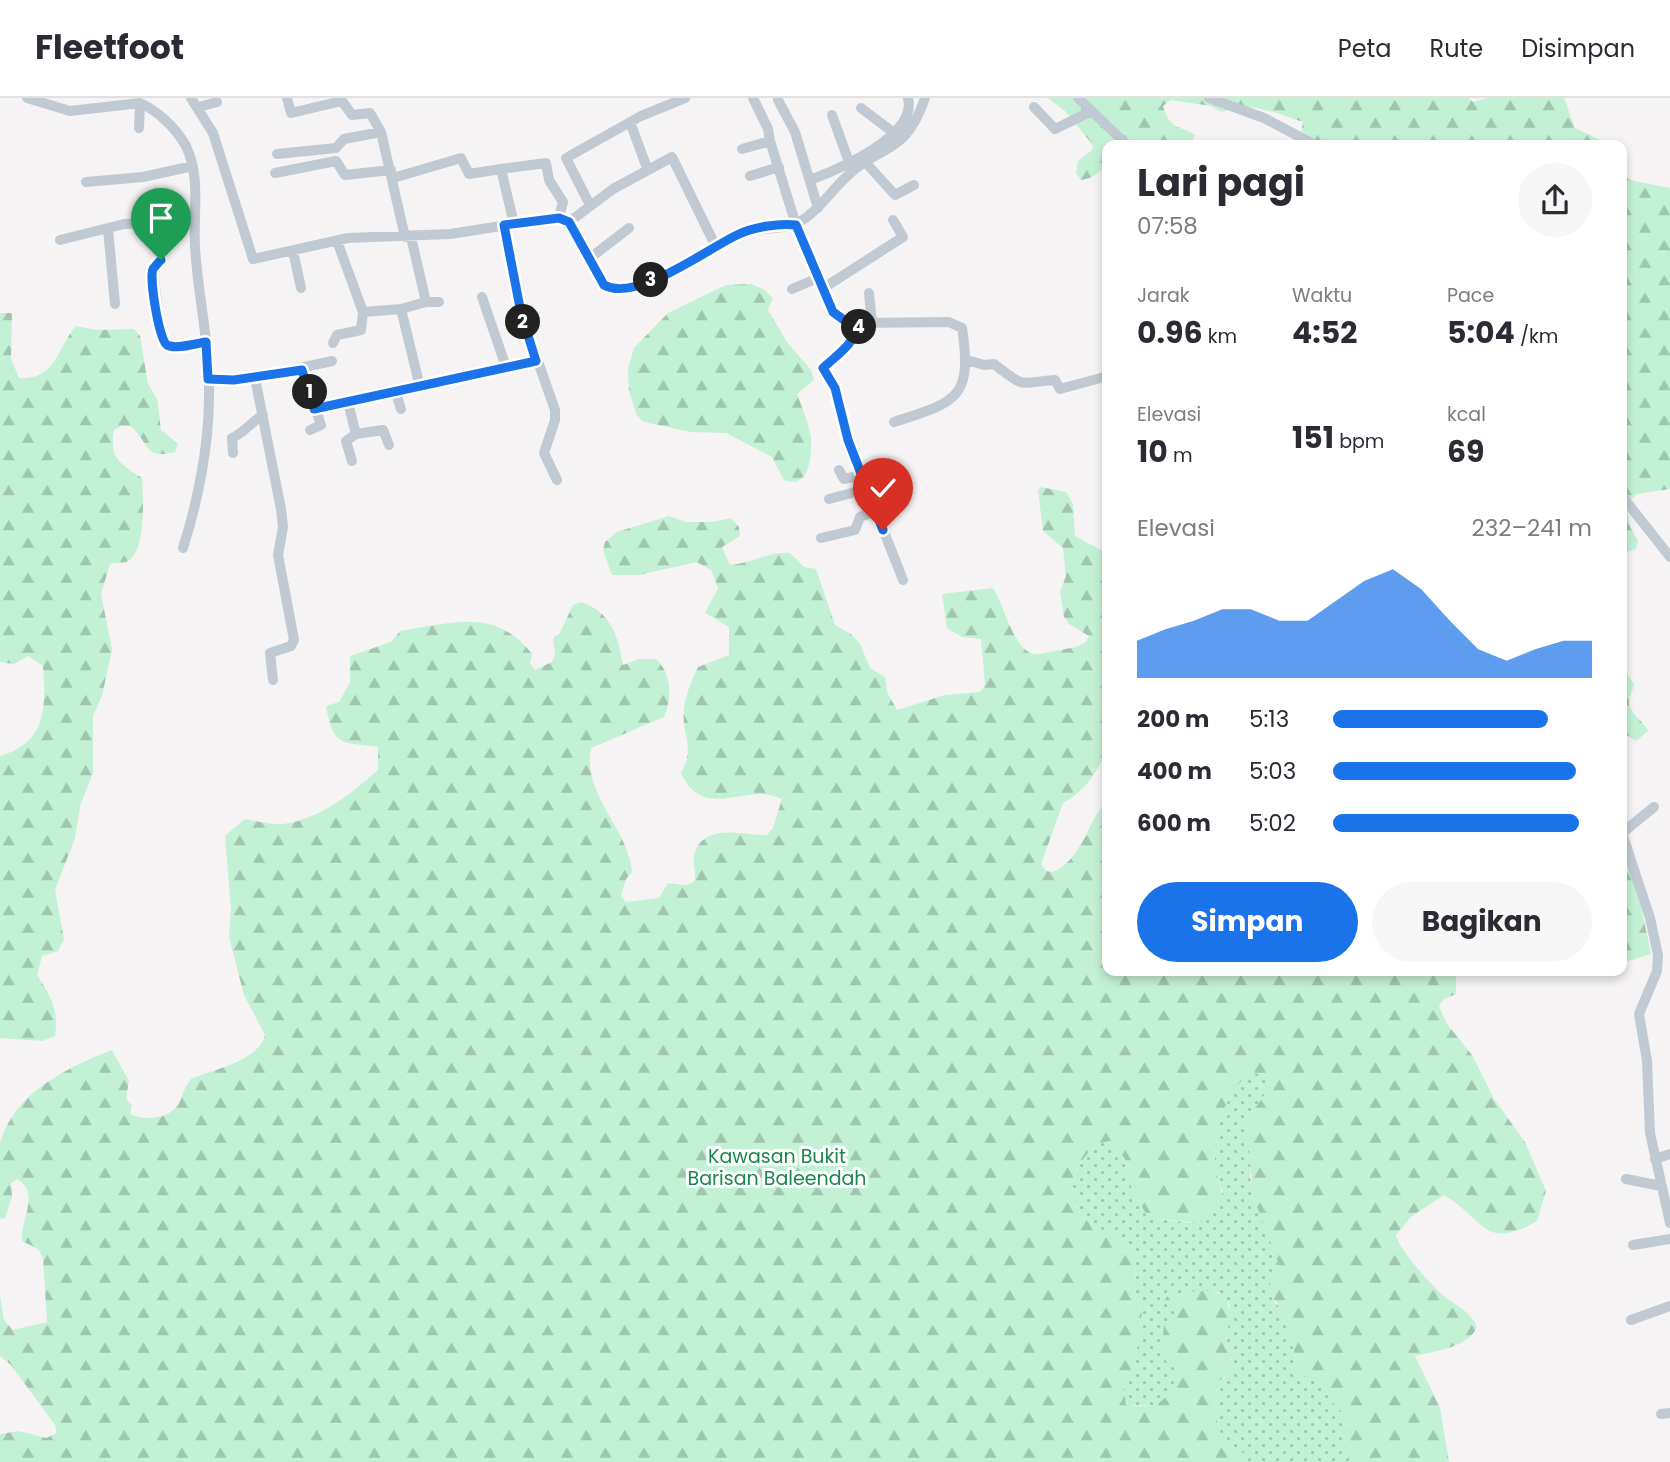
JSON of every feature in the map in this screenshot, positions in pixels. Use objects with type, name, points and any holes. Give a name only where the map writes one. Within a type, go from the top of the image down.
[{"type":"street","points":[[27,98],[69,111],[140,103],[170,125],[186,147],[193,166],[197,278],[208,379],[203,449],[192,520],[183,548]]},
{"type":"street","points":[[191,98],[213,133],[253,259],[337,241],[408,237],[564,220],[647,168],[673,158],[716,247]]},
{"type":"street","points":[[287,98],[291,113],[343,101],[352,115],[370,113],[381,132],[426,302]]},
{"type":"street","points":[[275,173],[336,161],[345,175],[392,174],[461,158],[469,174],[546,163],[566,158],[630,121],[685,98]]},
{"type":"street","points":[[753,98],[768,129],[769,141],[796,225],[834,314],[859,323],[956,324],[962,328],[967,360],[957,396],[945,405],[894,422]]},
{"type":"street","points":[[810,180],[874,149],[894,133],[904,121],[909,107],[908,98]]},
{"type":"street","points":[[546,163],[549,180],[563,202],[564,220],[590,258],[604,285],[631,288],[745,232],[796,225],[818,208],[844,179],[908,135],[925,98]]},
{"type":"street","points":[[1078,98],[1122,140]]},
{"type":"street","points":[[1209,98],[1264,118],[1306,140]]},
{"type":"street","points":[[778,100],[792,124],[818,208]]},
{"type":"street","points":[[199,107],[217,102]]},
{"type":"street","points":[[139,128],[140,103]]},
{"type":"street","points":[[1034,107],[1055,129],[1092,111]]},
{"type":"street","points":[[862,108],[894,133]]},
{"type":"street","points":[[832,115],[849,162]]},
{"type":"street","points":[[630,121],[647,168]]},
{"type":"street","points":[[277,155],[336,148],[344,139],[381,132]]},
{"type":"street","points":[[742,149],[769,141]]},
{"type":"street","points":[[566,158],[590,205]]},
{"type":"street","points":[[866,163],[895,195],[914,185]]},
{"type":"street","points":[[86,182],[143,177],[193,166]]},
{"type":"street","points":[[750,176],[779,167]]},
{"type":"street","points":[[501,169],[521,313],[555,410],[555,420],[544,453],[557,480]]},
{"type":"street","points":[[792,289],[820,283],[903,237],[893,220]]},
{"type":"street","points":[[60,240],[136,223],[164,223],[164,254],[153,271],[161,338],[174,346],[206,342]]},
{"type":"street","points":[[590,258],[629,228]]},
{"type":"street","points":[[108,229],[115,304]]},
{"type":"street","points":[[333,343],[337,335],[361,330],[363,312],[337,241]]},
{"type":"street","points":[[293,251],[301,288]]},
{"type":"street","points":[[869,293],[872,323]]},
{"type":"street","points":[[482,297],[506,367]]},
{"type":"street","points":[[363,312],[439,302]]},
{"type":"street","points":[[401,309],[420,387]]},
{"type":"street","points":[[859,323],[857,332],[841,354],[823,368],[835,388],[848,440],[903,580]]},
{"type":"street","points":[[967,360],[984,365],[993,364],[1017,382],[1028,385],[1055,380],[1060,388],[1102,378]]},
{"type":"street","points":[[208,379],[255,378],[302,370],[332,361]]},
{"type":"street","points":[[314,409],[536,361]]},
{"type":"street","points":[[302,370],[321,425],[310,430]]},
{"type":"street","points":[[255,378],[281,509],[283,527],[278,555],[294,640],[291,646],[270,653],[273,680]]},
{"type":"street","points":[[396,393],[401,410]]},
{"type":"street","points":[[348,403],[356,434]]},
{"type":"street","points":[[233,453],[232,438],[246,433],[253,422],[263,415]]},
{"type":"street","points":[[352,461],[346,440],[356,434],[383,430],[389,445]]},
{"type":"street","points":[[839,470],[844,479],[862,475]]},
{"type":"street","points":[[829,499],[867,489]]},
{"type":"street","points":[[1627,502],[1670,557]]},
{"type":"street","points":[[821,538],[855,530],[860,517],[875,511]]},
{"type":"street","points":[[1627,829],[1654,807]]},
{"type":"street","points":[[1627,848],[1650,918],[1658,954],[1657,971],[1639,1014],[1655,1159],[1670,1223]]},
{"type":"street","points":[[1655,1159],[1670,1154]]},
{"type":"street","points":[[1626,1179],[1661,1186]]},
{"type":"street","points":[[1633,1245],[1670,1240]]},
{"type":"street","points":[[1631,1320],[1670,1306]]},
{"type":"green space","points":[[1048,98],[1469,98],[1473,102],[1488,98],[1564,98],[1575,128],[1600,140],[1300,140],[1303,122],[1262,109],[1243,108],[1221,112],[1211,106],[1171,100],[1163,106],[1169,120],[1175,126],[1195,135],[1193,140],[1102,140],[1102,170],[1081,180],[1076,173],[1078,161],[1092,150],[1093,145],[1066,112]]},
{"type":"green space","points":[[1627,178],[1670,188],[1670,489],[1637,494],[1627,503]]},
{"type":"green space","points":[[751,284],[763,289],[773,298],[768,310],[787,342],[811,370],[814,380],[797,394],[810,432],[811,454],[804,476],[792,482],[784,480],[772,457],[726,433],[691,432],[644,422],[637,416],[629,391],[628,368],[634,348],[668,313],[726,285]]},
{"type":"green space","points":[[0,313],[12,313],[11,359],[19,378],[41,374],[49,368],[76,326],[97,330],[134,329],[140,336],[148,384],[157,399],[161,430],[178,444],[175,452],[157,454],[148,448],[130,426],[121,426],[114,430],[115,454],[142,478],[141,536],[133,557],[126,562],[110,564],[101,594],[112,649],[102,696],[93,716],[93,773],[80,806],[75,838],[55,890],[64,939],[58,951],[42,956],[37,975],[50,997],[56,1019],[55,1036],[42,1041],[0,1038],[0,756],[27,742],[35,732],[40,722],[44,696],[43,666],[28,656],[14,664],[0,662]]},
{"type":"green space","name":"Kawasan Bukit Barisan Baleendah","points":[[1041,487],[1066,492],[1073,504],[1075,536],[1102,551],[1102,759],[1078,793],[1063,803],[1041,864],[1046,871],[1053,872],[1063,866],[1078,849],[1102,807],[1102,976],[1456,976],[1456,994],[1444,999],[1439,1006],[1447,1024],[1472,1055],[1494,1099],[1525,1142],[1546,1191],[1537,1221],[1519,1230],[1505,1233],[1485,1228],[1444,1195],[1412,1216],[1396,1235],[1409,1258],[1425,1277],[1445,1297],[1467,1313],[1477,1327],[1473,1334],[1459,1344],[1415,1356],[1440,1408],[1449,1462],[1357,1462],[1345,1443],[1348,1423],[1344,1414],[1332,1402],[1324,1387],[1294,1370],[1297,1361],[1281,1308],[1270,1294],[1270,1285],[1281,1270],[1253,1196],[1247,1125],[1249,1116],[1271,1086],[1264,1076],[1256,1073],[1237,1086],[1224,1111],[1215,1153],[1222,1202],[1200,1223],[1148,1218],[1131,1186],[1125,1159],[1111,1141],[1091,1150],[1071,1182],[1077,1208],[1082,1216],[1121,1240],[1133,1253],[1136,1262],[1135,1290],[1142,1312],[1135,1363],[1124,1389],[1126,1405],[1145,1406],[1159,1403],[1169,1393],[1178,1375],[1175,1367],[1167,1364],[1162,1348],[1164,1325],[1176,1313],[1172,1306],[1163,1303],[1168,1295],[1206,1291],[1226,1297],[1230,1314],[1226,1343],[1233,1364],[1230,1373],[1217,1383],[1216,1413],[1221,1434],[1247,1458],[1243,1462],[0,1462],[0,1434],[19,1431],[46,1438],[57,1433],[55,1425],[11,1365],[0,1356],[0,1296],[4,1320],[13,1330],[47,1322],[43,1258],[38,1249],[22,1241],[29,1199],[24,1185],[17,1179],[11,1183],[12,1197],[5,1218],[0,1219],[0,1143],[7,1125],[29,1096],[44,1085],[77,1065],[112,1050],[129,1081],[126,1099],[132,1105],[130,1114],[149,1118],[163,1116],[174,1110],[191,1079],[244,1058],[261,1044],[265,1035],[244,995],[229,937],[231,909],[225,836],[245,819],[283,824],[309,817],[346,796],[378,770],[378,747],[341,740],[332,729],[329,719],[326,706],[339,702],[350,682],[350,656],[391,642],[400,631],[455,622],[472,622],[503,629],[518,639],[532,654],[530,663],[535,670],[552,662],[555,655],[553,638],[560,633],[573,605],[581,602],[600,612],[616,635],[623,665],[639,659],[656,659],[668,679],[669,694],[664,717],[591,748],[590,765],[599,796],[629,856],[632,872],[626,879],[621,896],[626,902],[659,898],[668,883],[686,885],[694,882],[694,855],[699,844],[706,838],[726,833],[767,835],[773,828],[782,799],[755,794],[727,798],[702,796],[691,788],[681,773],[688,748],[684,709],[691,682],[698,667],[729,655],[729,627],[705,613],[718,588],[712,571],[697,562],[639,575],[612,575],[603,550],[605,542],[617,532],[669,516],[686,522],[712,522],[731,518],[739,527],[740,536],[722,547],[730,565],[790,553],[804,567],[816,569],[835,625],[851,634],[860,644],[870,668],[885,677],[887,692],[897,710],[945,695],[980,692],[985,685],[981,639],[962,637],[947,628],[942,594],[993,588],[1016,638],[1030,653],[1075,647],[1086,642],[1089,636],[1069,624],[1064,617],[1060,592],[1066,576],[1063,548],[1043,531],[1038,490]]},
{"type":"green space","points":[[1627,510],[1630,526],[1638,541],[1636,549],[1627,552]]},
{"type":"green space","points":[[1627,674],[1634,684],[1629,705],[1648,731],[1636,741],[1627,735]]},
{"type":"green space","points":[[1627,861],[1640,901],[1651,954],[1627,961]]},
{"type":"green space","points":[[1256,1073],[1264,1076],[1271,1086],[1249,1116],[1247,1125],[1250,1178],[1281,1270],[1270,1285],[1275,1303],[1281,1308],[1297,1361],[1315,1382],[1324,1387],[1332,1402],[1344,1414],[1348,1423],[1345,1443],[1357,1462],[1243,1462],[1247,1458],[1245,1455],[1225,1440],[1217,1420],[1217,1383],[1224,1379],[1233,1364],[1226,1343],[1230,1305],[1219,1292],[1184,1293],[1172,1306],[1176,1313],[1175,1367],[1179,1375],[1164,1401],[1156,1406],[1126,1405],[1124,1389],[1135,1363],[1142,1312],[1135,1290],[1136,1262],[1133,1253],[1121,1240],[1082,1216],[1077,1208],[1071,1182],[1091,1150],[1111,1141],[1125,1159],[1131,1186],[1148,1218],[1192,1223],[1223,1192],[1215,1165],[1218,1126],[1236,1087],[1245,1078]]},
{"type":"route","points":[[161,260],[153,268],[153,275],[161,338],[166,344],[174,346],[206,342],[208,379],[255,378],[302,370],[312,395],[314,409],[536,361],[521,313],[504,225],[548,218],[569,222],[604,285],[612,288],[631,288],[667,274],[740,233],[788,224],[796,225],[834,314],[844,320],[859,323],[857,332],[841,354],[823,368],[835,388],[848,440],[883,530]]}]
